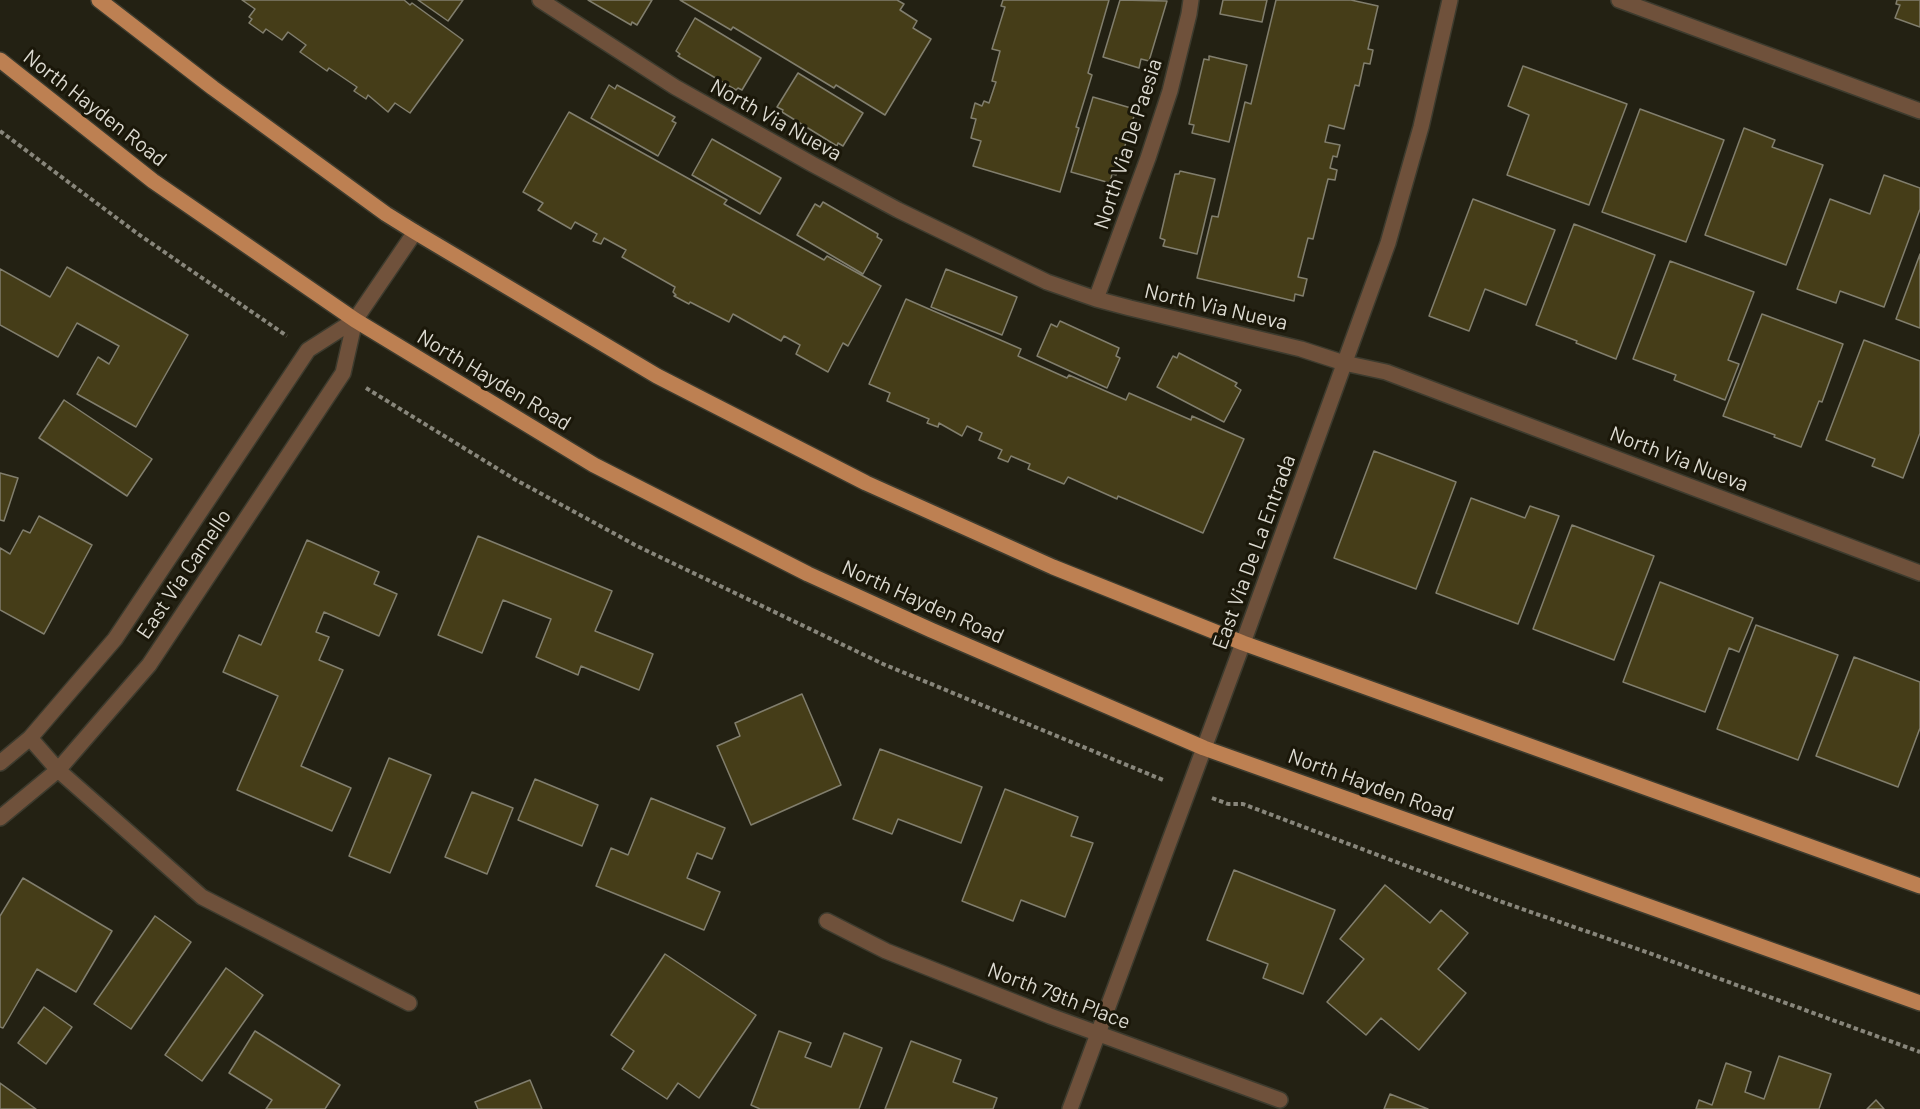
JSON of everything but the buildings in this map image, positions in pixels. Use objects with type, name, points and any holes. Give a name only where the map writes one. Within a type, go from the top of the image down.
[{"type":"main road","points":[[99,0],[213,88],[386,214],[657,376],[866,483],[1053,567],[1243,643],[1920,886]]},
{"type":"main road","name":"North Hayden Road","points":[[0,60],[153,181],[355,320],[594,465],[808,574],[1204,748],[1920,1003]]},
{"type":"street","name":"North Via Nueva","points":[[540,0],[675,87],[812,164],[898,210],[1047,282],[1096,299],[1391,373],[1920,573]]},
{"type":"street","name":"North Via De Paesia","points":[[1096,299],[1170,91],[1191,0]]},
{"type":"street","name":"East Via De La Entrada","points":[[1070,1109],[1243,643],[1391,232],[1421,127],[1450,0]]},
{"type":"street","points":[[1619,0],[1920,111]]},
{"type":"street","name":"East Via Camello","points":[[0,818],[58,770],[149,665],[343,373],[355,320],[415,232]]},
{"type":"street","name":"East Via Camello","points":[[0,763],[30,738],[115,639],[308,350],[355,320]]},
{"type":"street","points":[[30,738],[58,770],[202,897],[409,1003]]},
{"type":"street","name":"North 79th Place","points":[[826,921],[886,951],[1099,1034],[1280,1100]]},
{"type":"path","points":[[0,131],[138,234],[308,350]]},
{"type":"path","points":[[343,373],[516,480],[637,546],[883,664],[1139,771]]},
{"type":"path","points":[[1228,804],[1243,804],[1502,902],[1681,964],[1920,1052]]}]
